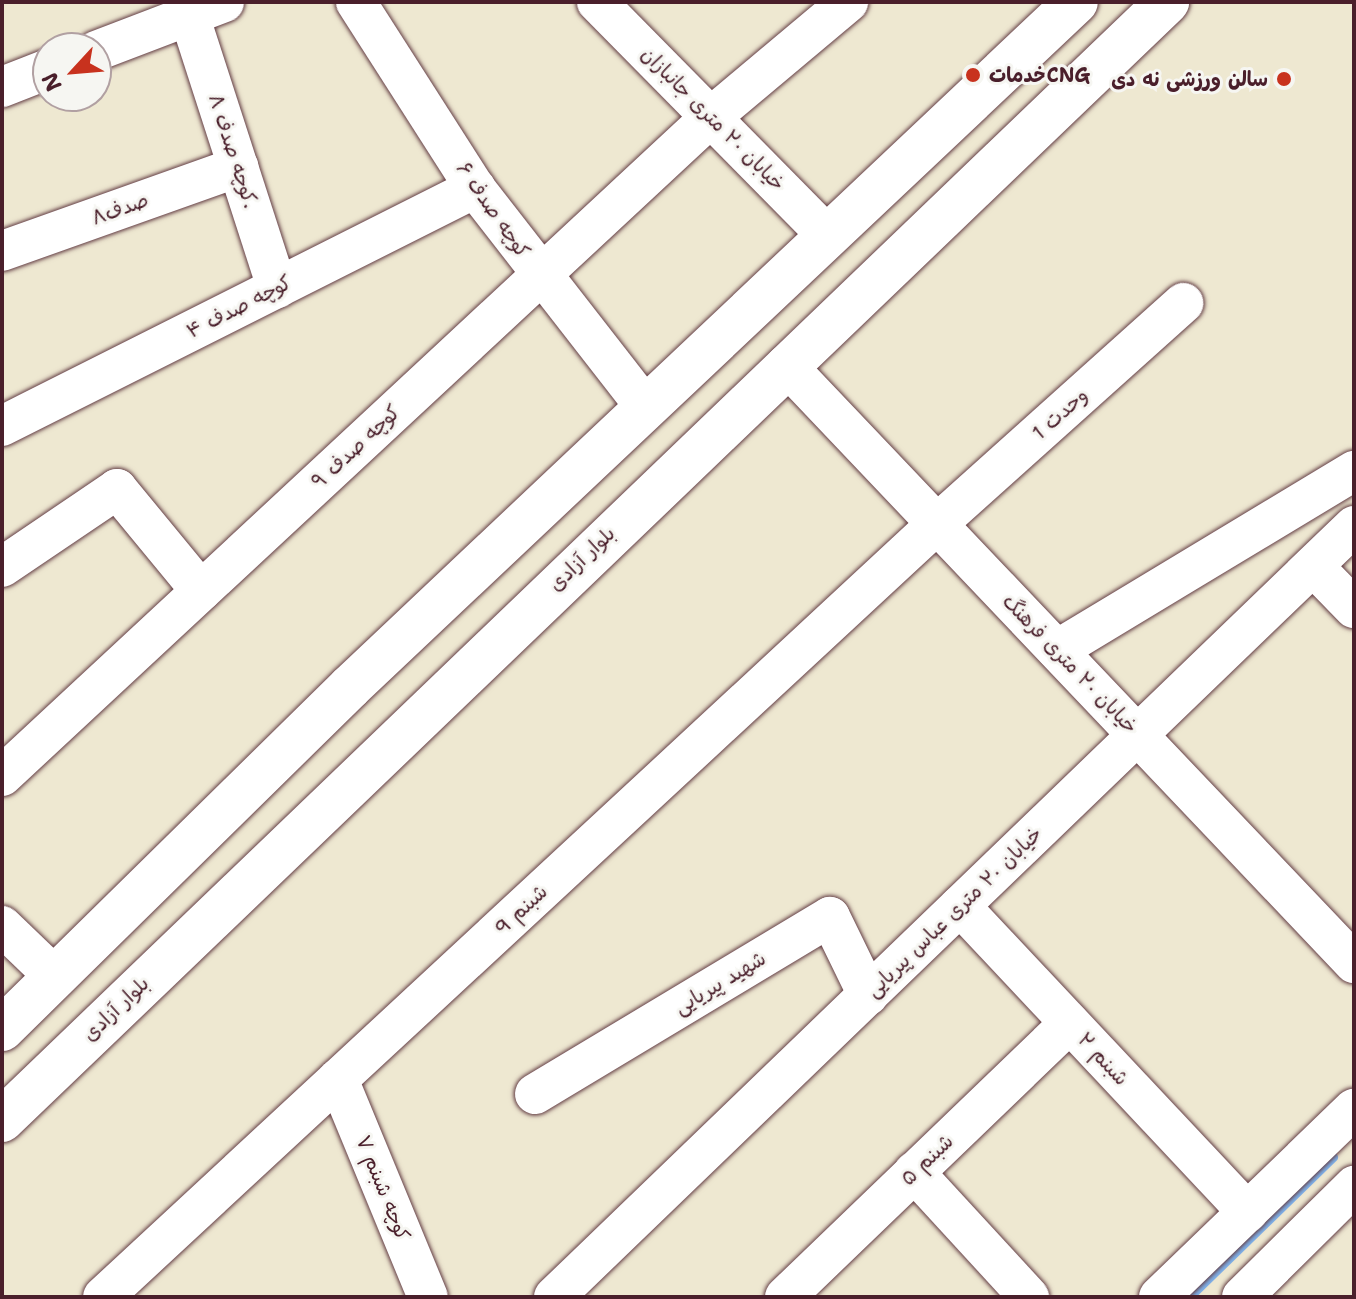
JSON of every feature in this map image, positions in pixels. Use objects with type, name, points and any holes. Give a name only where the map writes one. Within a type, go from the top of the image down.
[{"type":"main road","points":[[2,1029],[317,720],[1076,2]]},
{"type":"main road","name":"بلوار آزادی","points":[[2,1120],[368,765],[1167,2]]},
{"type":"main road","points":[[317,720],[318,739],[328,752],[348,765],[368,765]]},
{"type":"main road","points":[[219,815],[256,809],[267,817],[274,833],[273,857]]},
{"type":"street","name":"کوچه صدف ۶","points":[[356,2],[475,188],[539,276],[646,408]]},
{"type":"street","name":"خیابان ۲۰ متری جانبازان","points":[[597,2],[828,236]]},
{"type":"street","name":"کوچه صدف ۹","points":[[2,776],[711,117],[848,2]]},
{"type":"street","points":[[112,45],[206,9]]},
{"type":"street","name":"کوچه صدف ۸.","points":[[206,9],[238,167],[277,288]]},
{"type":"street","points":[[2,87],[32,75]]},
{"type":"street","name":"صدف۸","points":[[2,251],[238,167]]},
{"type":"street","name":"کوچه صدف ۴","points":[[2,426],[475,188]]},
{"type":"street","name":"وحدت 1","points":[[937,524],[1183,303]]},
{"type":"street","name":"خیابان ۲۰ متری فرهنگ","points":[[786,365],[1354,963]]},
{"type":"street","points":[[1057,650],[1354,471]]},
{"type":"street","points":[[2,567],[117,489],[201,591]]},
{"type":"street","name":"شبنم 9","points":[[104,1297],[937,524]]},
{"type":"street","name":"خیابان ۲۰ متری عباس پیریایی","points":[[554,1297],[1354,526]]},
{"type":"street","points":[[1313,566],[1354,608]]},
{"type":"street","name":"شبنم ۲","points":[[960,906],[1247,1212]]},
{"type":"street","name":"شهید پیریایی","points":[[535,1094],[830,917],[868,995]]},
{"type":"street","points":[[2,926],[55,977]]},
{"type":"street","name":"شبنم ۵","points":[[785,1297],[1070,1023]]},
{"type":"street","name":"کوچه شبنم ۷","points":[[338,1079],[428,1297]]},
{"type":"street","points":[[1159,1297],[1354,1109]]},
{"type":"street","points":[[914,1172],[1029,1297]]},
{"type":"street","points":[[1242,1297],[1354,1186]]},
{"type":"waterway","points":[[1189,1297],[1333,1157]]},
{"type":"place","name":"خدماتCNG","points":[[973,75]]},
{"type":"place","name":"سالن ورزشی نه دی","points":[[1284,79]]}]
